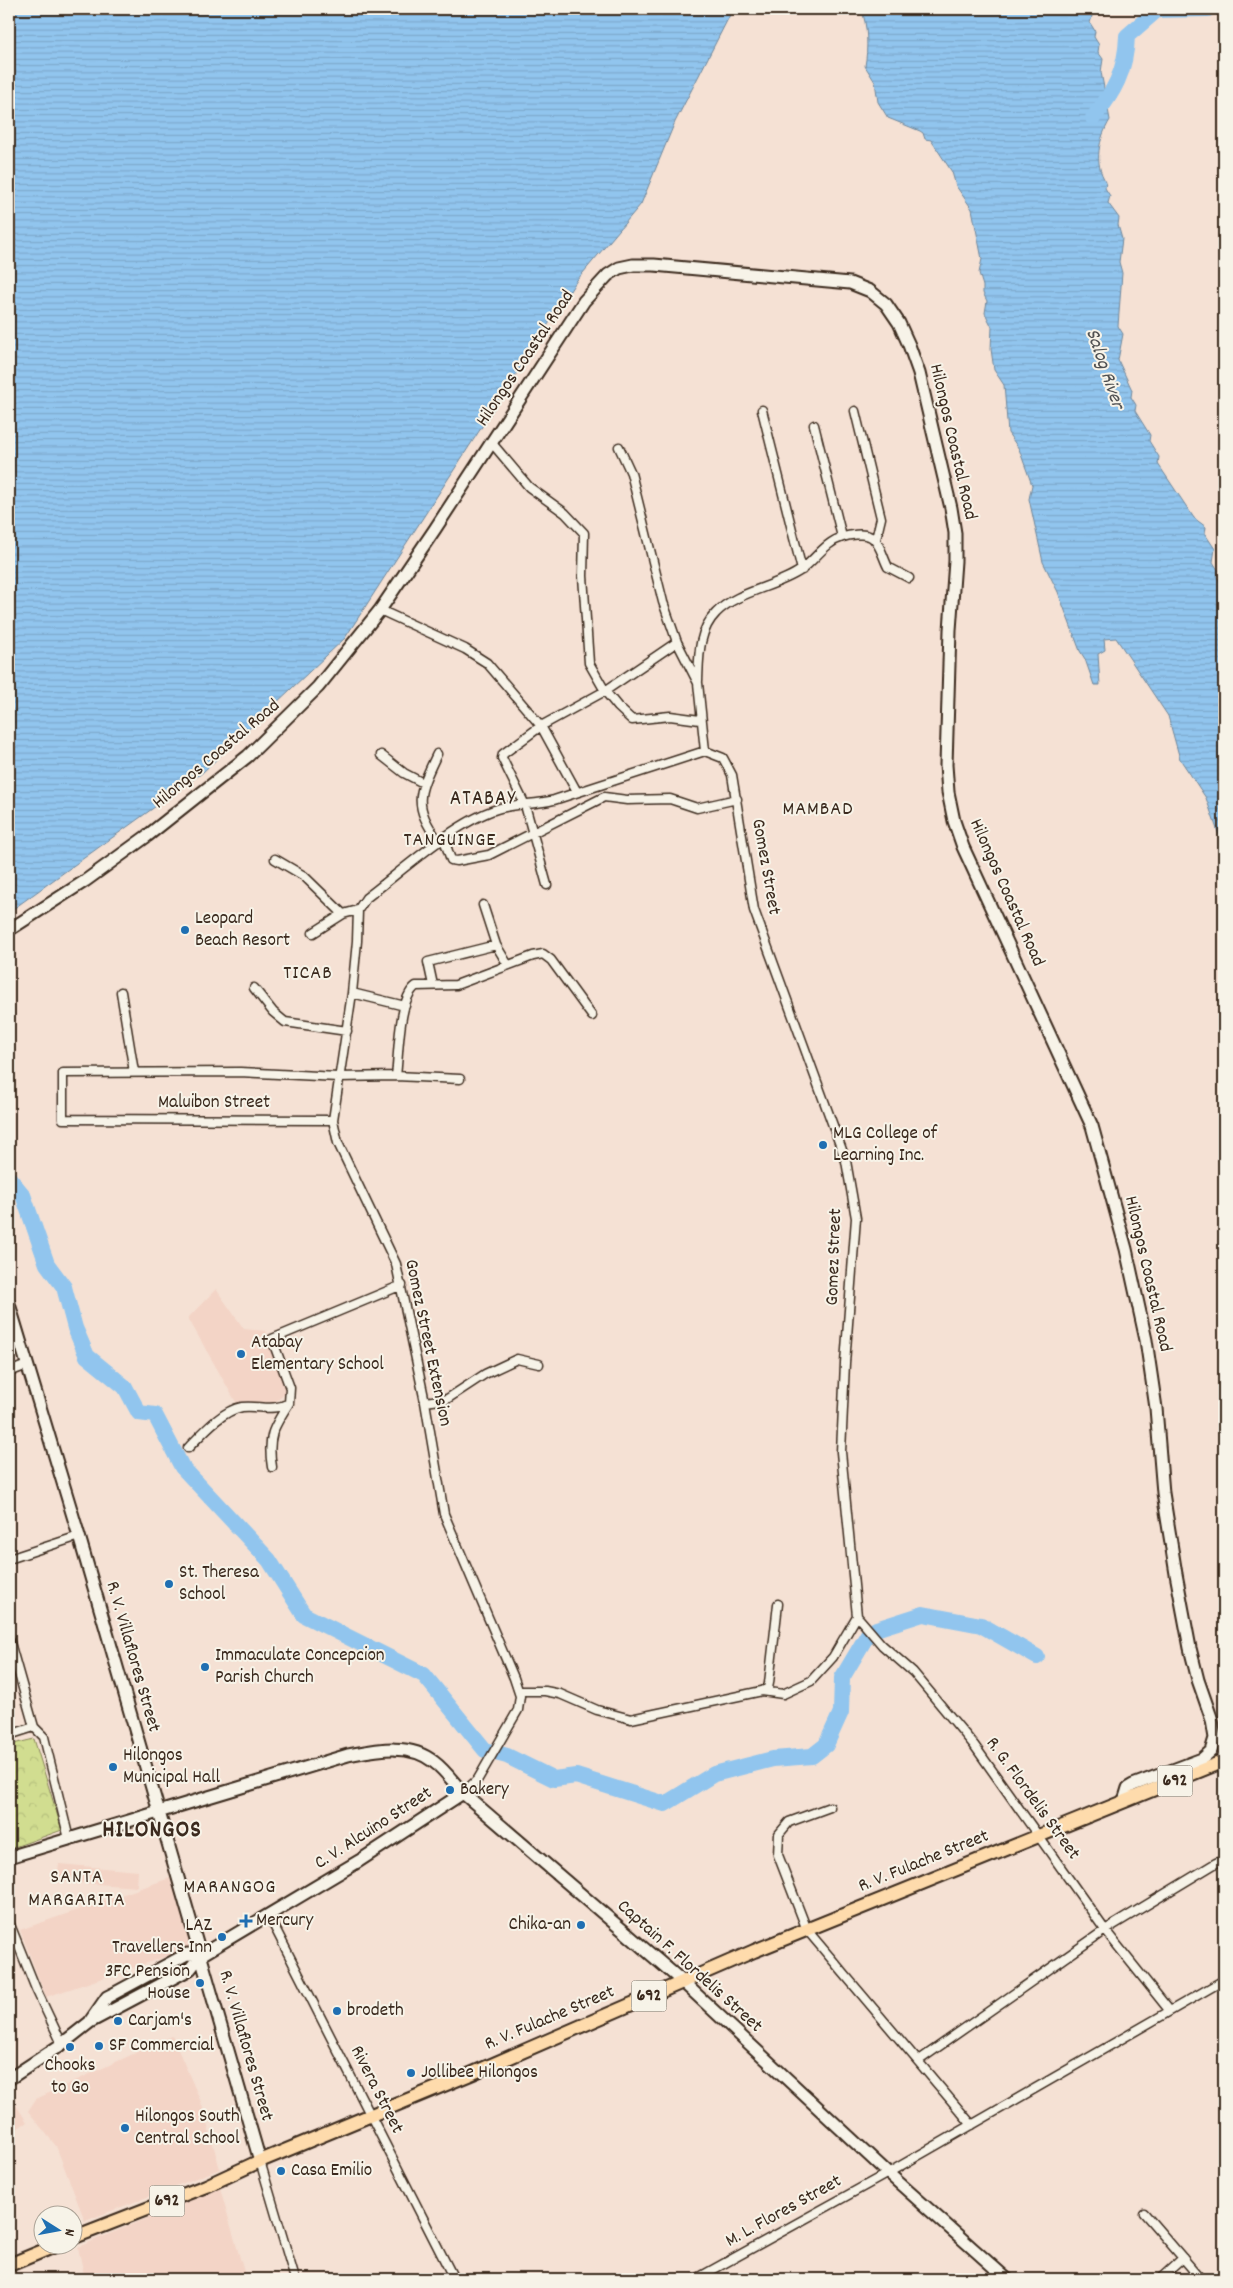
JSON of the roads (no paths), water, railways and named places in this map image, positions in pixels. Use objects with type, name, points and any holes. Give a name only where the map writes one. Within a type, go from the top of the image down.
[{"type":"main road","name":"692","points":[[1125,1801],[1224,1762]]},
{"type":"main road","name":"R. V. Fulache Street","points":[[82,2234],[206,2186],[260,2161],[807,1930],[1125,1801]]},
{"type":"main road","points":[[9,2265],[32,2256]]},
{"type":"street","name":"Hilongos Coastal Road","points":[[9,930],[84,881],[147,836],[248,756],[287,720],[318,687],[380,610],[584,301],[608,275],[620,268],[654,265],[850,283],[870,291],[886,304],[902,330],[918,373],[951,508],[955,533],[946,765],[948,792],[963,847],[1077,1091],[1102,1156],[1126,1249],[1146,1340],[1156,1408],[1163,1493],[1183,1616],[1198,1680],[1214,1730],[1213,1746],[1207,1755],[1195,1762],[1132,1785],[1128,1788],[1125,1801]]},
{"type":"street","points":[[762,410],[802,570]]},
{"type":"street","points":[[855,412],[881,518],[876,539],[888,567],[909,578]]},
{"type":"street","points":[[814,425],[842,537]]},
{"type":"street","points":[[491,442],[528,486],[565,513],[584,533],[583,576],[589,663],[605,691],[632,720],[670,716],[700,720]]},
{"type":"street","points":[[618,447],[631,473],[663,602],[677,642],[698,683]]},
{"type":"street","points":[[313,933],[343,914],[358,910],[366,898],[442,841],[484,813],[499,808],[537,804],[705,751],[700,720],[698,683],[701,642],[706,626],[716,612],[728,603],[802,570],[817,554],[842,537],[867,535],[876,539]]},
{"type":"street","points":[[380,610],[465,649],[487,663],[541,726],[577,792]]},
{"type":"street","points":[[547,885],[525,805],[502,758],[503,754],[541,726],[605,691],[677,642]]},
{"type":"street","name":"Gomez Street","points":[[705,751],[723,758],[732,775],[754,910],[846,1161],[856,1218],[845,1363],[841,1452],[857,1616]]},
{"type":"street","points":[[437,754],[423,782],[420,802],[424,819],[442,841],[450,860],[457,861],[489,855],[533,831],[604,797],[626,800],[670,799],[697,808],[736,799]]},
{"type":"street","points":[[381,755],[404,773],[423,782]]},
{"type":"street","points":[[275,859],[304,876],[343,914]]},
{"type":"street","points":[[483,905],[496,945],[508,965]]},
{"type":"street","name":"Gomez Street Extension","points":[[358,910],[352,994],[333,1120],[338,1143],[396,1264],[402,1285],[425,1402],[444,1514],[519,1691]]},
{"type":"street","points":[[432,985],[428,962],[496,945]]},
{"type":"street","points":[[396,1076],[405,1006],[411,989],[416,986],[456,985],[543,954],[551,960],[592,1016]]},
{"type":"street","points":[[254,988],[273,1012],[285,1022],[347,1031]]},
{"type":"street","points":[[121,992],[134,1072],[240,1072],[338,1077],[396,1076],[460,1079]]},
{"type":"street","points":[[352,994],[405,1006]]},
{"type":"street","name":"Maluibon Street","points":[[134,1072],[63,1073],[64,1118],[333,1120]]},
{"type":"street","points":[[272,1467],[270,1436],[289,1403],[290,1388],[272,1339],[402,1285]]},
{"type":"street","name":"R. V. Villaflores Street","points":[[9,1304],[160,1812],[294,2279]]},
{"type":"street","points":[[425,1402],[447,1399],[485,1374],[518,1359],[539,1364]]},
{"type":"street","points":[[9,1372],[28,1366]]},
{"type":"street","points":[[188,1448],[212,1425],[237,1409],[273,1408],[289,1403]]},
{"type":"street","points":[[9,1559],[79,1536]]},
{"type":"street","points":[[519,1691],[560,1694],[597,1710],[630,1719],[762,1691],[768,1688],[769,1683],[778,1604]]},
{"type":"street","points":[[762,1691],[783,1694],[811,1681],[834,1657],[857,1616]]},
{"type":"street","name":"R. G. Flordelis Street","points":[[857,1616],[882,1645],[913,1672],[974,1745],[1105,1930],[1169,2010]]},
{"type":"street","points":[[9,1639],[34,1727],[44,1737],[69,1839]]},
{"type":"street","name":"C. V. Alcuino Street","points":[[9,2079],[62,2044],[90,2022],[107,1997],[187,1954],[201,1955],[372,1853],[463,1793],[478,1779],[518,1710],[519,1691]]},
{"type":"street","points":[[9,1735],[34,1727]]},
{"type":"street","name":"Captain F. Flordelis Street","points":[[9,1857],[348,1755],[389,1748],[414,1752],[433,1761],[463,1793],[683,1982],[888,2173],[1007,2279]]},
{"type":"street","points":[[830,1807],[789,1822],[779,1834],[778,1855],[807,1930],[972,2125]]},
{"type":"street","points":[[918,2061],[1105,1930],[1224,1860]]},
{"type":"street","name":"Rivera Street","points":[[269,1916],[454,2279]]},
{"type":"street","points":[[9,1922],[36,1989],[62,2044]]},
{"type":"street","name":"M. L. Flores Street","points":[[696,2279],[888,2173],[1224,1980]]},
{"type":"street","points":[[1144,2213],[1201,2279]]},
{"type":"street","points":[[1160,2279],[1183,2258]]},
{"type":"water","points":[[9,9],[733,9],[675,122],[641,204],[577,280],[345,638],[202,773],[9,912]]},
{"type":"water","name":"Salog River","points":[[861,9],[1086,9],[1092,16],[1090,23],[1095,31],[1094,37],[1099,45],[1098,52],[1103,59],[1101,72],[1110,120],[1100,143],[1100,167],[1106,182],[1105,188],[1110,196],[1108,203],[1119,218],[1118,225],[1122,239],[1119,262],[1122,273],[1118,326],[1123,334],[1118,360],[1132,390],[1131,397],[1136,405],[1135,411],[1150,435],[1149,441],[1159,457],[1158,464],[1194,518],[1206,527],[1205,534],[1215,549],[1213,562],[1218,570],[1217,577],[1222,585],[1221,591],[1224,597],[1224,842],[1219,835],[1206,798],[1180,759],[1168,716],[1116,638],[1104,639],[1105,650],[1098,654],[1100,685],[1094,685],[1058,592],[1043,562],[1029,499],[1032,485],[1019,449],[1008,433],[1004,385],[994,370],[991,349],[992,327],[985,313],[987,301],[983,293],[979,273],[982,259],[972,209],[956,186],[952,172],[931,140],[925,139],[920,131],[888,118],[878,102],[875,82],[865,66],[867,37]]},
{"type":"waterway","points":[[1093,118],[1118,80],[1124,60],[1127,36],[1157,10],[1208,9]]},
{"type":"waterway","points":[[9,1178],[23,1195],[47,1264],[64,1287],[75,1328],[87,1356],[125,1387],[139,1413],[155,1415],[182,1467],[269,1560],[304,1615],[424,1675],[485,1750],[507,1756],[554,1779],[576,1776],[665,1804],[714,1774],[773,1759],[812,1756],[826,1745],[841,1712],[842,1678],[868,1634]]},
{"type":"waterway","points":[[876,1629],[923,1614],[981,1625],[1037,1657]]},
{"type":"place","name":"Leopard Beach Resort","points":[[185,930]]},
{"type":"place","name":"MLG College of Learning Inc.","points":[[823,1145]]},
{"type":"place","name":"Atabay Elementary School","points":[[241,1354]]},
{"type":"place","name":"St. Theresa School","points":[[169,1584]]},
{"type":"place","name":"Immaculate Concepcion Parish Church","points":[[205,1667]]},
{"type":"place","name":"Hilongos Municipal Hall","points":[[113,1767]]},
{"type":"place","name":"Bakery","points":[[450,1790]]},
{"type":"place","name":"Mercury","points":[[246,1921]]},
{"type":"place","name":"Chika-an","points":[[581,1925]]},
{"type":"place","name":"LAZ Travellers Inn","points":[[222,1937]]},
{"type":"place","name":"3FC Pension House","points":[[200,1983]]},
{"type":"place","name":"brodeth","points":[[337,2011]]},
{"type":"place","name":"Carjam's","points":[[118,2021]]},
{"type":"place","name":"SF Commercial","points":[[99,2046]]},
{"type":"place","name":"Chooks to Go","points":[[70,2047]]},
{"type":"place","name":"Jollibee Hilongos","points":[[411,2073]]},
{"type":"place","name":"Hilongos South Central School","points":[[125,2128]]},
{"type":"place","name":"Casa Emilio","points":[[281,2171]]},
{"type":"district","name":"ATABAY","points":[[483,800]]},
{"type":"district","name":"MAMBAD","points":[[818,810]]},
{"type":"district","name":"TANGUINGE","points":[[450,841]]},
{"type":"district","name":"TICAB","points":[[308,974]]},
{"type":"district","name":"HILONGOS","points":[[152,1831]]},
{"type":"district","name":"MARANGOG","points":[[230,1888]]},
{"type":"district","name":"SANTA MARGARITA","points":[[77,1890]]}]
